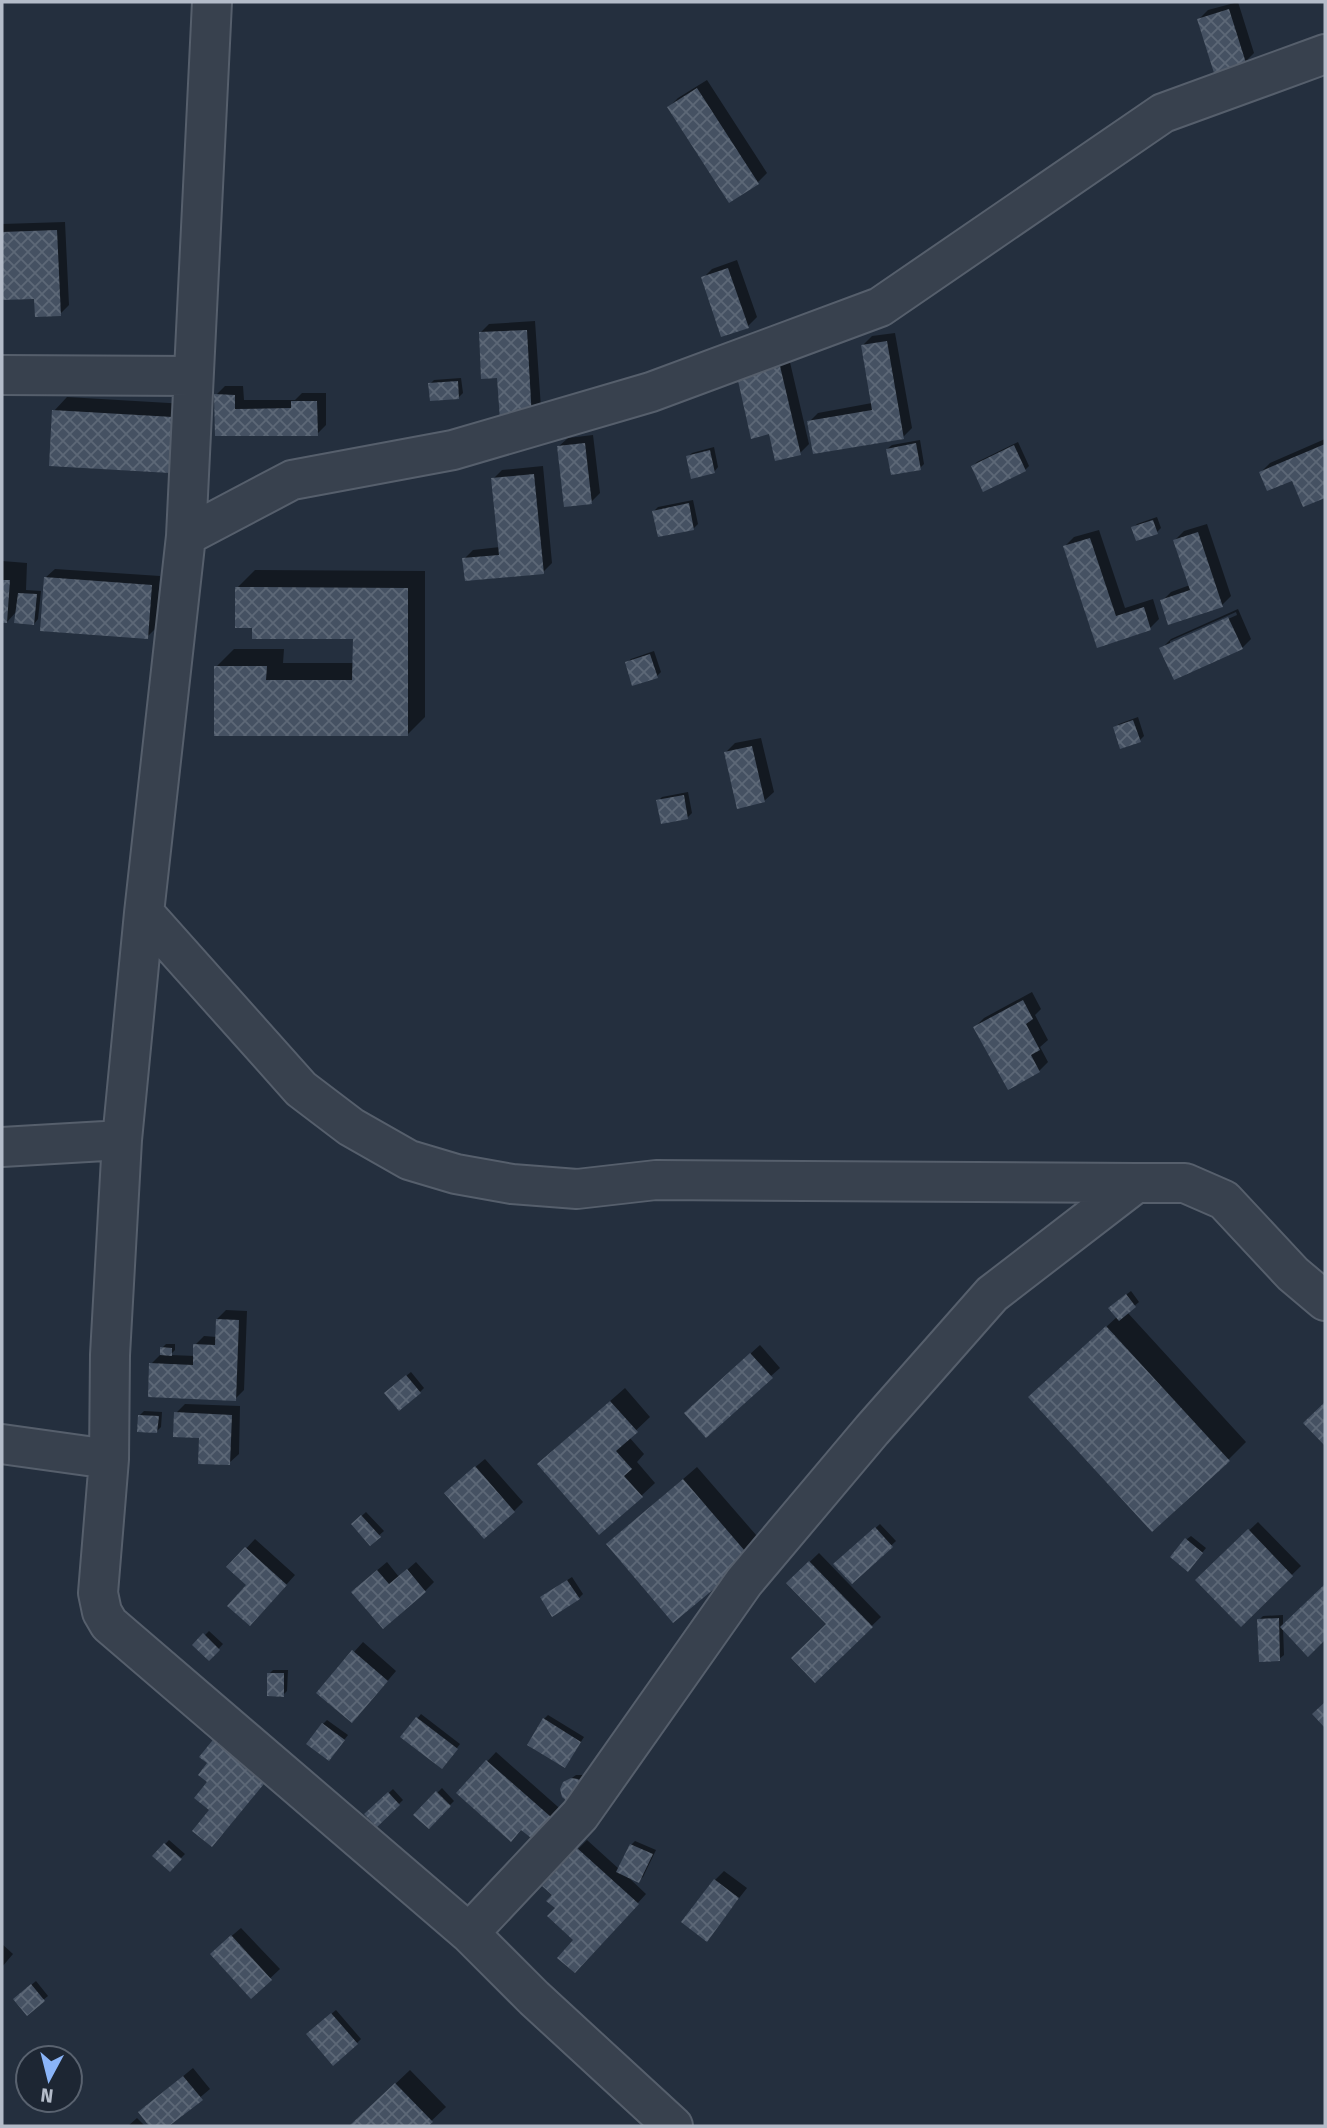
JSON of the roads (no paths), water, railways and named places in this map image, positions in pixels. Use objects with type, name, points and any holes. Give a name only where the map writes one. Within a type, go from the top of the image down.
[{"type":"street","points":[[212,2],[186,536],[122,1140],[110,1355],[109,1459],[98,1593],[102,1612],[109,1624],[469,1933],[534,1998],[673,2126]]},
{"type":"street","points":[[186,536],[292,480],[453,450],[650,392],[880,307],[1163,113],[1325,54]]},
{"type":"street","points":[[2,375],[192,376]]},
{"type":"street","points":[[144,913],[302,1090],[351,1128],[410,1160],[456,1174],[512,1184],[577,1189],[656,1180],[1185,1183],[1224,1200],[1293,1274],[1325,1301]]},
{"type":"street","points":[[2,1147],[122,1140]]},
{"type":"street","points":[[469,1933],[580,1815],[744,1583],[872,1430],[983,1304],[992,1294],[1136,1183]]},
{"type":"street","points":[[2,1444],[109,1459]]}]
